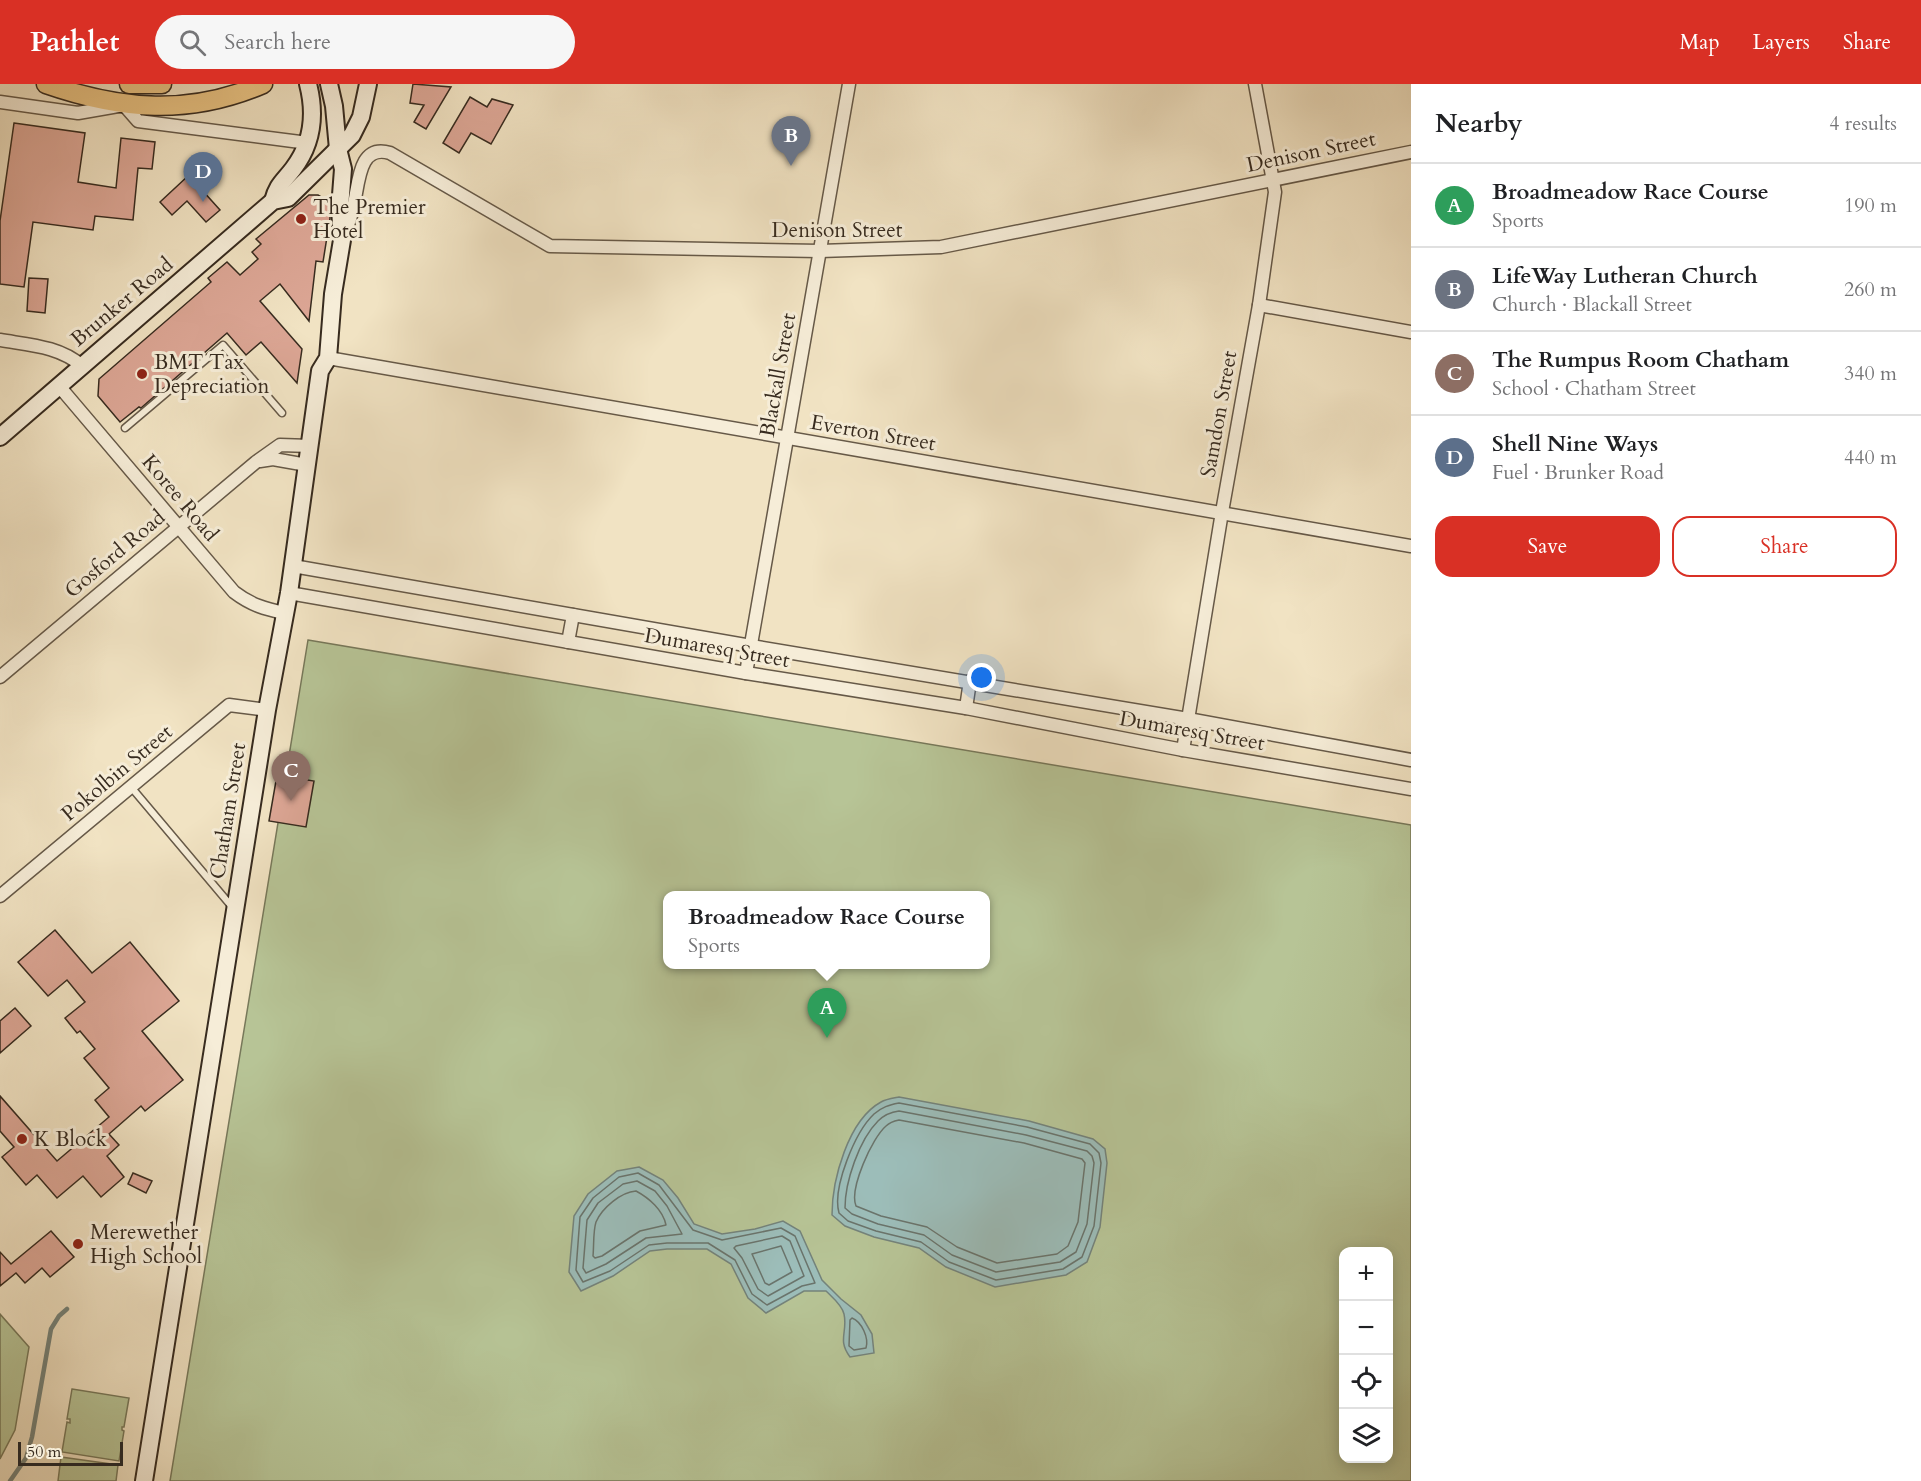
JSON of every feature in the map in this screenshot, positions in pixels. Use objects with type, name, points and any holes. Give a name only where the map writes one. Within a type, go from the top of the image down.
[{"type":"main road","points":[[46,84],[75,94],[124,105],[160,107],[186,106],[236,95],[263,84]]},
{"type":"main road","points":[[129,84],[162,84]]},
{"type":"street","name":"Brunker Road","points":[[273,201],[276,188],[293,170],[308,142],[313,112],[308,84]]},
{"type":"street","name":"Chatham Street","points":[[144,1481],[267,710],[289,593],[320,371],[328,358],[333,294],[342,240],[340,208],[343,169],[329,84]]},
{"type":"street","points":[[338,149],[352,135],[358,124],[368,84]]},
{"type":"street","name":"Blackall Street","points":[[746,673],[849,84]]},
{"type":"street","name":"Samdon Street","points":[[1183,750],[1221,512],[1259,305],[1275,192],[1255,84]]},
{"type":"street","points":[[0,102],[78,113],[124,105],[138,122],[308,142]]},
{"type":"street","name":"Brunker Road","points":[[0,437],[273,201],[288,198],[338,149]]},
{"type":"street","name":"Denison Street","points":[[342,240],[353,209],[364,162],[370,154],[382,151],[390,153],[550,246],[820,251],[940,247],[1411,152]]},
{"type":"street","points":[[1259,305],[1411,332]]},
{"type":"street","points":[[0,340],[56,350],[71,357],[82,366]]},
{"type":"street","name":"Everton Street","points":[[328,358],[1411,546]]},
{"type":"street","name":"Koree Road","points":[[59,386],[234,592],[249,603],[285,613]]},
{"type":"street","name":"Gosford Road","points":[[0,677],[256,462],[280,445],[310,446]]},
{"type":"street","points":[[256,462],[273,459],[307,465]]},
{"type":"street","name":"Dumaresq Street","points":[[293,566],[751,646],[970,681],[1411,760]]},
{"type":"street","name":"Dumaresq Street","points":[[289,593],[746,673],[966,708],[1183,750],[1411,789]]},
{"type":"street","points":[[568,642],[573,615]]},
{"type":"street","points":[[966,708],[970,681]]},
{"type":"street","name":"Pokolbin Street","points":[[0,896],[229,705],[267,710]]},
{"type":"lane","points":[[125,428],[223,345],[282,413]]},
{"type":"lane","points":[[131,787],[235,912]]},
{"type":"green space","points":[[308,640],[1411,825],[1411,1481],[170,1481]]},
{"type":"green space","points":[[0,1314],[29,1347],[15,1430],[0,1459]]},
{"type":"green space","points":[[72,1389],[129,1398],[124,1427],[122,1427],[124,1431],[119,1461],[62,1452],[67,1422],[70,1423],[70,1419],[67,1419]]},
{"type":"green space","points":[[61,1457],[118,1465],[116,1481],[58,1481]]},
{"type":"water","points":[[899,1097],[1029,1121],[1093,1139],[1105,1149],[1107,1163],[1100,1227],[1087,1262],[1066,1275],[995,1287],[946,1267],[919,1248],[874,1237],[845,1226],[832,1215],[835,1185],[851,1136],[869,1111],[883,1101]]},
{"type":"water","points":[[639,1167],[663,1180],[678,1198],[694,1224],[722,1234],[755,1229],[783,1221],[800,1231],[822,1280],[861,1315],[872,1334],[874,1353],[850,1357],[843,1341],[845,1320],[843,1311],[826,1291],[804,1291],[766,1313],[748,1298],[731,1264],[707,1249],[650,1251],[613,1276],[581,1291],[569,1272],[574,1216],[588,1194],[617,1171]]},
{"type":"building","points":[[413,84],[451,87],[426,129],[414,122],[424,105],[410,103]]},
{"type":"building","points":[[470,97],[487,107],[492,99],[513,105],[491,144],[471,133],[459,153],[443,143]]},
{"type":"building","points":[[14,123],[85,133],[78,182],[116,188],[121,138],[155,142],[152,169],[138,168],[133,220],[95,216],[93,230],[33,222],[24,287],[0,284],[0,221]]},
{"type":"building","points":[[203,162],[217,175],[202,190],[220,210],[206,222],[187,201],[172,215],[160,202]]},
{"type":"building","points":[[309,195],[318,195],[328,201],[330,218],[323,262],[316,261],[309,321],[280,284],[260,301],[302,349],[297,383],[261,342],[246,355],[227,333],[141,408],[139,407],[120,422],[98,396],[99,379],[211,282],[208,278],[227,262],[240,275],[258,259],[252,252],[261,244],[256,239]]},
{"type":"building","points":[[29,278],[48,279],[45,313],[27,311]]},
{"type":"building","points":[[277,775],[314,781],[306,827],[269,821]]},
{"type":"building","points":[[55,930],[92,973],[130,942],[179,1001],[142,1031],[183,1080],[145,1111],[141,1106],[109,1134],[119,1145],[107,1156],[124,1177],[101,1197],[83,1176],[57,1198],[37,1175],[26,1185],[2,1157],[14,1147],[0,1131],[0,1096],[57,1161],[109,1117],[95,1100],[109,1088],[84,1058],[95,1049],[80,1031],[77,1033],[65,1018],[85,1002],[67,980],[48,996],[18,962]]},
{"type":"building","points":[[15,1008],[31,1026],[0,1053],[0,1021]]},
{"type":"building","points":[[133,1173],[152,1181],[146,1193],[128,1184]]},
{"type":"building","points":[[51,1231],[74,1257],[50,1277],[42,1268],[25,1283],[16,1273],[0,1286],[0,1252],[11,1264]]},
{"type":"waterway","points":[[10,1481],[26,1458],[32,1437],[51,1329],[59,1316],[67,1309]]},
{"type":"place","name":"LifeWay Lutheran Church","points":[[791,166]]},
{"type":"place","name":"Shell Nine Ways","points":[[203,202]]},
{"type":"place","name":"The Premier Hotel","points":[[301,219]]},
{"type":"place","name":"BMT Tax Depreciation","points":[[142,374]]},
{"type":"place","name":"The Rumpus Room Chatham","points":[[291,801]]},
{"type":"place","name":"Broadmeadow Race Course","points":[[827,1038]]},
{"type":"place","name":"K Block","points":[[22,1139]]},
{"type":"place","name":"Merewether High School","points":[[78,1244]]}]
